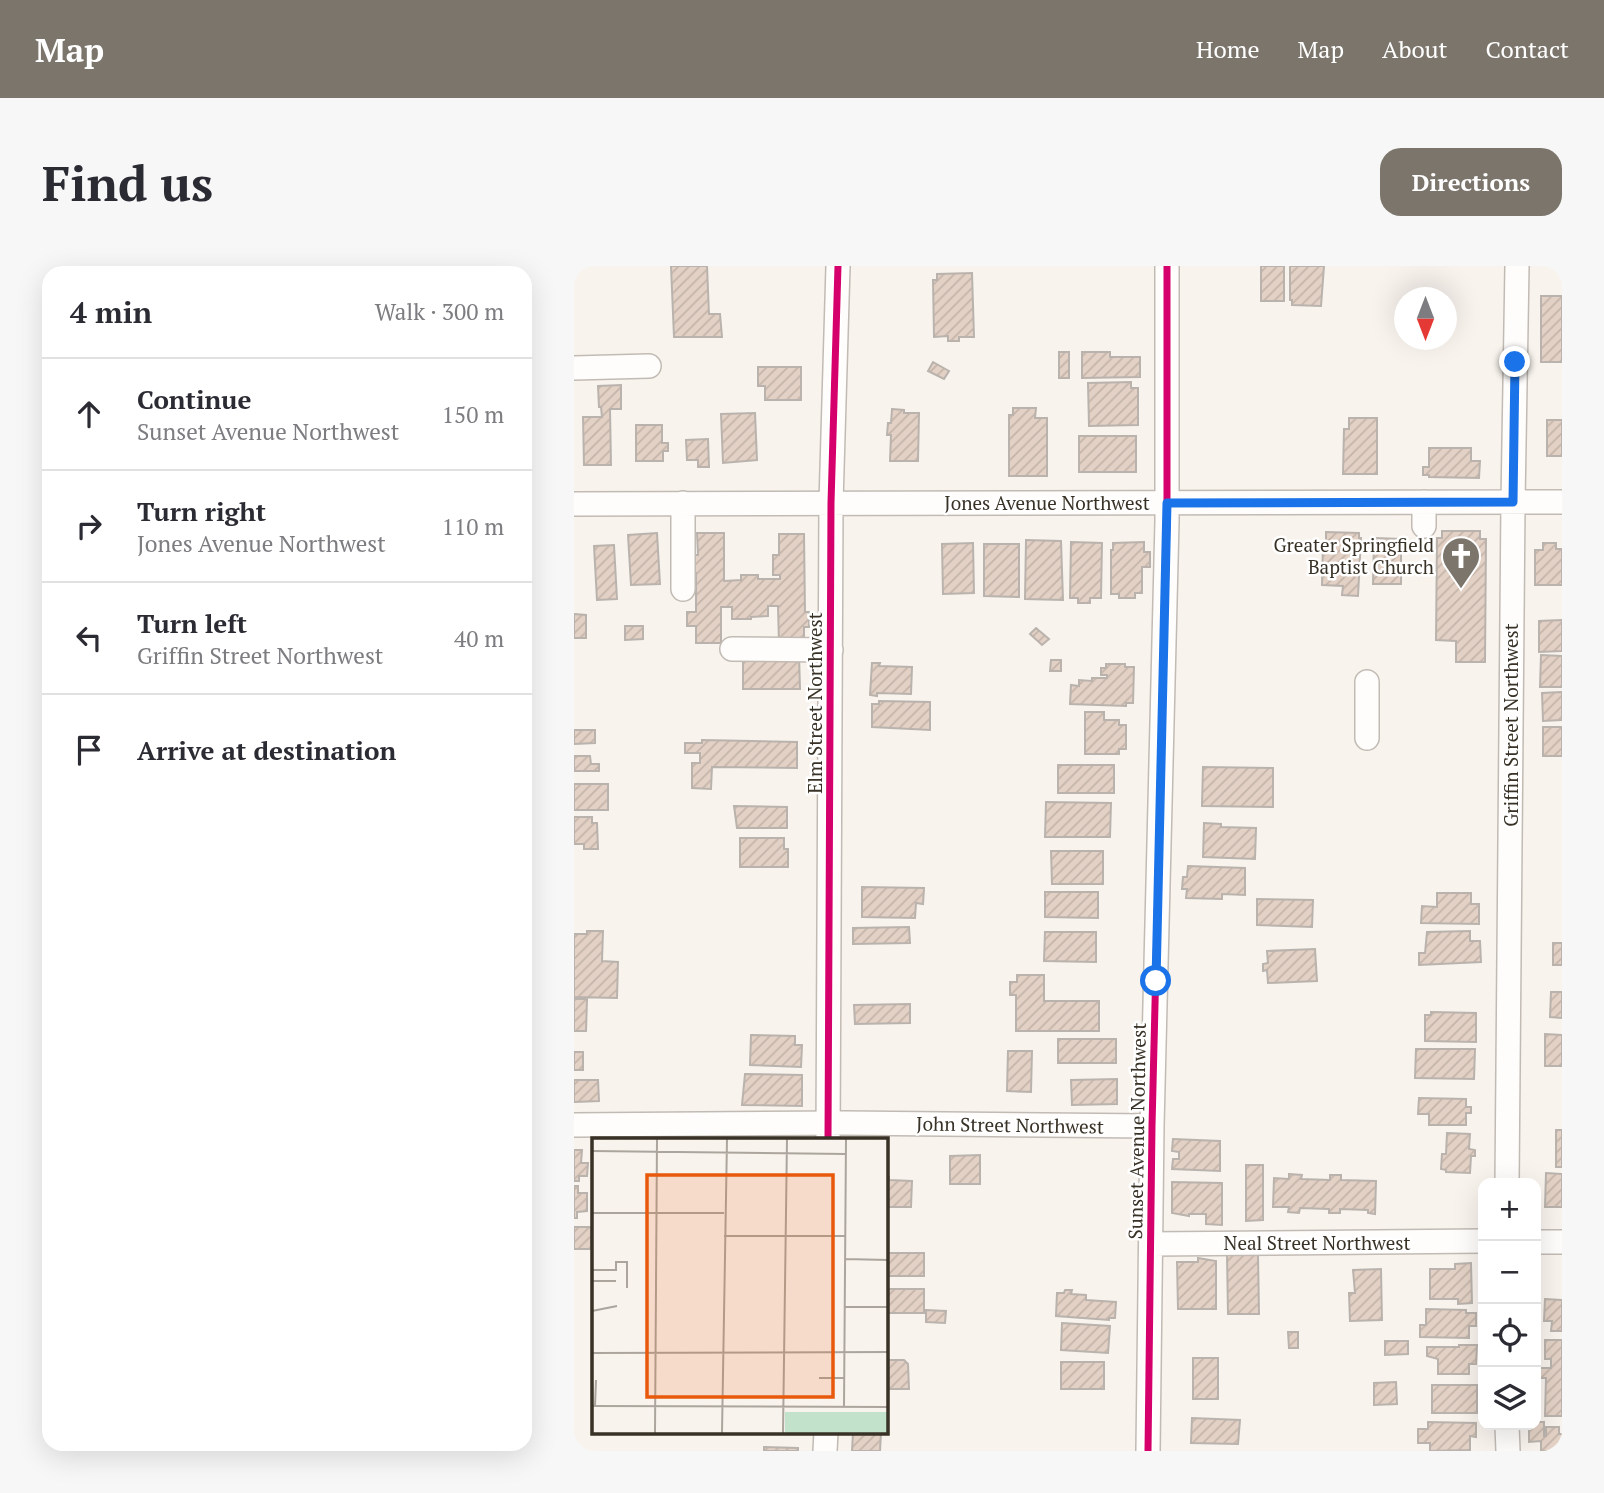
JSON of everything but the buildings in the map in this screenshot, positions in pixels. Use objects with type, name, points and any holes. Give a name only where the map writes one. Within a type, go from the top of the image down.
[{"type":"street","name":"Elm Street Northwest","points":[[828,1131],[831,503],[838,266]]},
{"type":"street","name":"Sunset Avenue Northwest","points":[[1148,1451],[1152,1126],[1171,736],[1167,266]]},
{"type":"street","name":"Griffin Street Northwest","points":[[1507,1178],[1513,502],[1523,270]]},
{"type":"street","points":[[574,368],[649,366]]},
{"type":"street","points":[[1424,502],[1424,526]]},
{"type":"street","name":"Jones Avenue Northwest","points":[[574,504],[1562,502]]},
{"type":"street","points":[[683,503],[683,589]]},
{"type":"street","points":[[732,649],[831,650]]},
{"type":"street","points":[[1367,682],[1367,738]]},
{"type":"street","name":"John Street Northwest","points":[[574,1125],[828,1131],[1152,1126]]},
{"type":"street","name":"Neal Street Northwest","points":[[1151,1244],[1478,1241]]},
{"type":"street","points":[[1541,1242],[1562,1242]]},
{"type":"street","points":[[1507,1430],[1508,1451]]},
{"type":"cycle path","points":[[828,1138],[831,503],[838,266]]},
{"type":"cycle path","points":[[1148,1451],[1152,1126],[1167,521],[1167,266]]},
{"type":"place","name":"Greater Springfield Baptist Church","points":[[1461,590]]},
{"type":"route","points":[[1156,981],[1167,503],[1513,502],[1515,362]]}]
